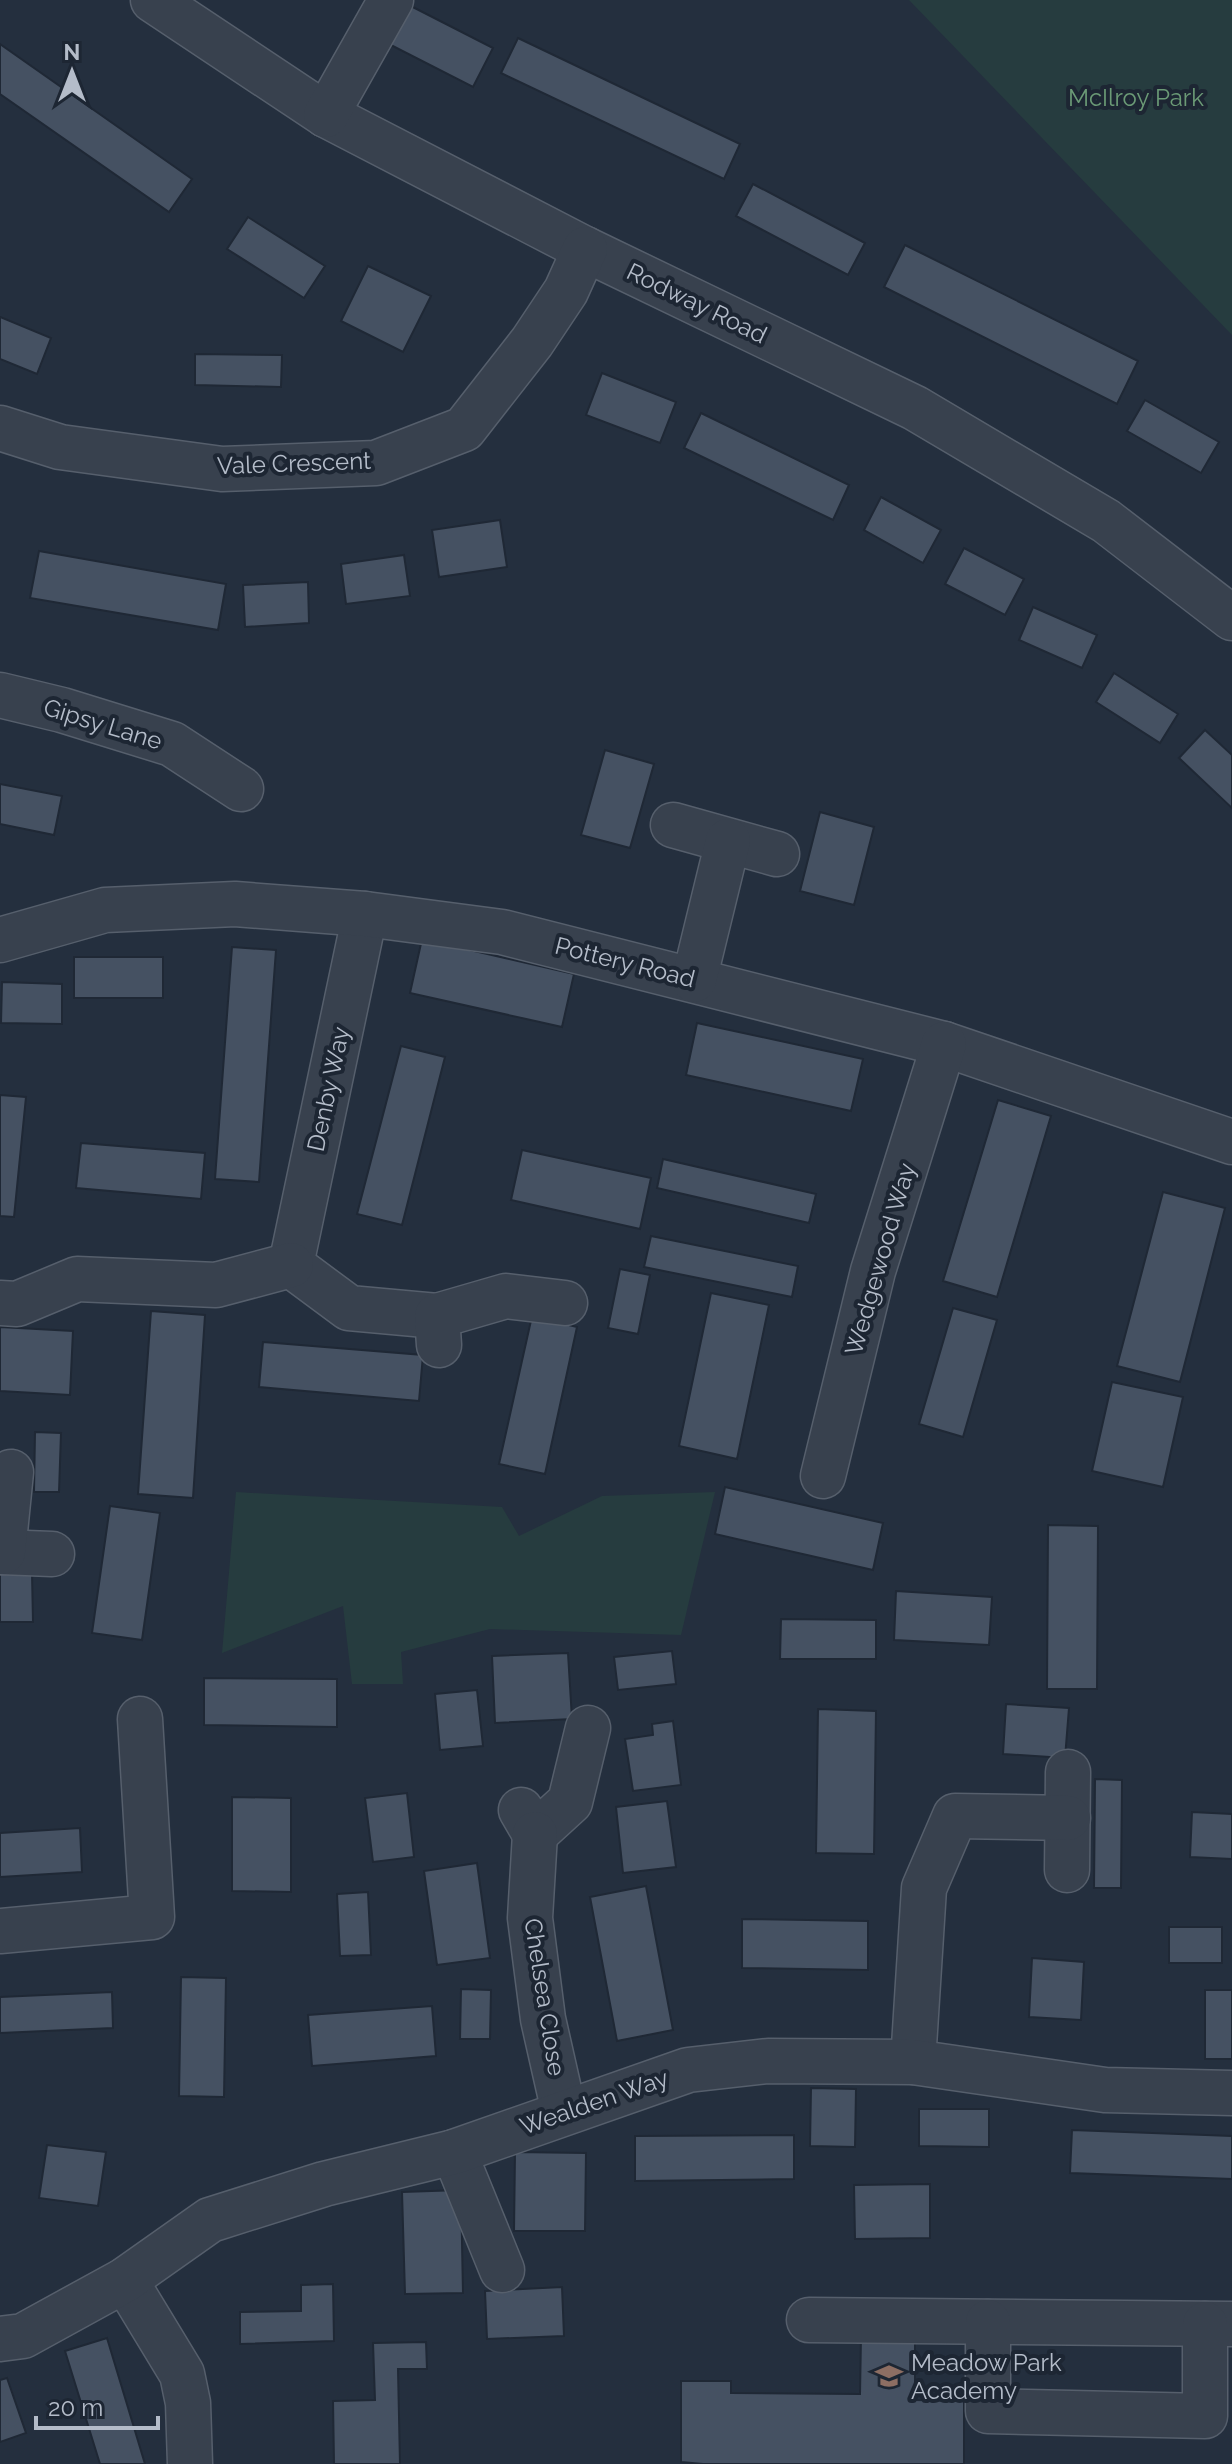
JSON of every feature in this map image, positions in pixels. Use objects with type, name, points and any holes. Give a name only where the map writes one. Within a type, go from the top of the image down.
[{"type":"street","name":"Rodway Road","points":[[153,0],[326,115],[585,249],[915,408],[1106,521],[1232,618]]},
{"type":"street","points":[[326,115],[391,0]]},
{"type":"street","name":"Vale Crescent","points":[[0,428],[60,447],[222,469],[376,463],[464,429],[532,342],[566,291],[585,249]]},
{"type":"street","name":"Gipsy Lane","points":[[0,695],[62,710],[172,744],[241,789]]},
{"type":"street","points":[[673,825],[777,854]]},
{"type":"street","points":[[694,980],[728,841]]},
{"type":"street","name":"Pottery Road","points":[[0,940],[105,910],[235,904],[365,914],[502,932],[944,1044],[1232,1142]]},
{"type":"street","name":"Denby Way","points":[[291,1265],[365,914]]},
{"type":"street","name":"Wedgewood Way","points":[[823,1476],[873,1271],[944,1044]]},
{"type":"street","points":[[9,1303],[77,1279],[216,1285],[291,1265],[349,1308],[438,1330],[506,1296],[565,1303]]},
{"type":"street","points":[[11,1472],[2,1552],[52,1554]]},
{"type":"street","points":[[0,1931],[152,1917],[140,1719]]},
{"type":"street","name":"Chelsea Close","points":[[564,2112],[543,2019],[530,1918],[527,1821],[570,1802],[588,1728]]},
{"type":"street","points":[[1067,1870],[1068,1772]]},
{"type":"street","points":[[913,2062],[924,1888],[955,1816],[1068,1818]]},
{"type":"street","name":"Wealden Way","points":[[0,2339],[23,2336],[125,2280],[210,2220],[324,2184],[454,2152],[688,2070],[768,2061],[913,2062],[1105,2090],[1232,2093]]},
{"type":"street","points":[[454,2152],[502,2270]]},
{"type":"street","points":[[125,2280],[182,2374],[188,2403],[190,2464]]},
{"type":"street","points":[[809,2320],[1218,2324],[1205,2416],[988,2411],[988,2322]]},
{"type":"green space","name":"McIlroy Park","points":[[909,0],[1232,0],[1232,335]]},
{"type":"green space","points":[[236,1492],[502,1507],[519,1536],[602,1496],[715,1492],[681,1635],[490,1629],[401,1652],[403,1684],[352,1684],[343,1606],[222,1653]]},
{"type":"building","points":[[401,1],[493,48],[473,87],[381,40]]},
{"type":"building","points":[[518,38],[740,144],[724,179],[501,73]]},
{"type":"building","points":[[0,44],[192,179],[169,212],[0,94]]},
{"type":"building","points":[[753,184],[865,243],[848,275],[736,216]]},
{"type":"building","points":[[248,217],[325,266],[304,298],[227,249]]},
{"type":"building","points":[[905,245],[1138,361],[1117,404],[884,287]]},
{"type":"building","points":[[368,266],[431,296],[403,352],[341,321]]},
{"type":"building","points":[[0,317],[51,338],[37,374],[0,359]]},
{"type":"building","points":[[195,354],[282,355],[281,387],[195,385]]},
{"type":"building","points":[[602,373],[676,402],[660,443],[586,415]]},
{"type":"building","points":[[1145,400],[1219,442],[1201,473],[1127,431]]},
{"type":"building","points":[[701,413],[849,485],[833,520],[684,448]]},
{"type":"building","points":[[881,497],[941,530],[923,563],[864,530]]},
{"type":"building","points":[[500,520],[507,567],[439,577],[432,530]]},
{"type":"building","points":[[964,548],[1024,579],[1005,615],[945,584]]},
{"type":"building","points":[[39,551],[226,584],[218,630],[30,598]]},
{"type":"building","points":[[404,555],[410,596],[346,604],[341,564]]},
{"type":"building","points":[[308,582],[309,623],[245,627],[243,585]]},
{"type":"building","points":[[1033,607],[1097,635],[1082,668],[1019,640]]},
{"type":"building","points":[[1114,673],[1178,714],[1160,743],[1096,702]]},
{"type":"building","points":[[1205,730],[1232,755],[1232,808],[1179,758]]},
{"type":"building","points":[[605,750],[654,764],[630,848],[581,835]]},
{"type":"building","points":[[0,784],[62,796],[54,835],[0,824]]},
{"type":"building","points":[[820,812],[874,827],[854,905],[800,891]]},
{"type":"building","points":[[422,939],[574,974],[562,1027],[410,993]]},
{"type":"building","points":[[232,947],[276,950],[259,1182],[215,1179]]},
{"type":"building","points":[[74,957],[163,957],[163,998],[74,998]]},
{"type":"building","points":[[2,982],[62,984],[62,1024],[1,1023]]},
{"type":"building","points":[[697,1023],[863,1059],[851,1111],[686,1075]]},
{"type":"building","points":[[401,1046],[445,1057],[402,1225],[357,1214]]},
{"type":"building","points":[[0,1095],[26,1097],[14,1217],[0,1216]]},
{"type":"building","points":[[998,1100],[1051,1116],[997,1297],[943,1281]]},
{"type":"building","points":[[81,1143],[205,1153],[201,1199],[76,1188]]},
{"type":"building","points":[[522,1150],[651,1178],[640,1229],[511,1200]]},
{"type":"building","points":[[663,1159],[816,1194],[809,1223],[657,1188]]},
{"type":"building","points":[[1163,1192],[1225,1208],[1180,1382],[1117,1366]]},
{"type":"building","points":[[651,1236],[798,1266],[792,1297],[644,1267]]},
{"type":"building","points":[[620,1269],[650,1275],[638,1334],[608,1328]]},
{"type":"building","points":[[711,1293],[769,1305],[737,1459],[679,1446]]},
{"type":"building","points":[[953,1308],[997,1320],[963,1437],[919,1424]]},
{"type":"building","points":[[151,1311],[205,1315],[193,1498],[138,1494]]},
{"type":"building","points":[[532,1316],[577,1327],[545,1474],[499,1464]]},
{"type":"building","points":[[0,1327],[73,1331],[70,1395],[0,1391]]},
{"type":"building","points":[[263,1342],[423,1355],[419,1401],[259,1387]]},
{"type":"building","points":[[1112,1382],[1183,1397],[1163,1487],[1092,1471]]},
{"type":"building","points":[[35,1432],[61,1433],[59,1492],[34,1492]]},
{"type":"building","points":[[725,1487],[883,1523],[873,1570],[715,1534]]},
{"type":"building","points":[[110,1506],[160,1513],[142,1640],[92,1633]]},
{"type":"building","points":[[1048,1525],[1098,1526],[1097,1689],[1047,1689]]},
{"type":"building","points":[[32,1573],[33,1622],[0,1622],[0,1574]]},
{"type":"building","points":[[896,1591],[992,1597],[989,1645],[894,1640]]},
{"type":"building","points":[[781,1619],[876,1620],[876,1659],[780,1659]]},
{"type":"building","points":[[672,1651],[676,1684],[618,1690],[614,1657]]},
{"type":"building","points":[[568,1653],[572,1719],[495,1723],[492,1656]]},
{"type":"building","points":[[204,1678],[337,1679],[337,1727],[204,1725]]},
{"type":"building","points":[[477,1690],[483,1746],[440,1750],[435,1694]]},
{"type":"building","points":[[1006,1704],[1069,1708],[1065,1758],[1003,1754]]},
{"type":"building","points":[[818,1709],[876,1711],[874,1854],[816,1853]]},
{"type":"building","points":[[673,1721],[681,1785],[633,1791],[625,1739],[653,1735],[652,1724]]},
{"type":"building","points":[[1095,1779],[1122,1780],[1121,1888],[1094,1888]]},
{"type":"building","points":[[407,1793],[414,1857],[373,1862],[365,1798]]},
{"type":"building","points":[[232,1797],[291,1798],[291,1892],[232,1891]]},
{"type":"building","points":[[667,1801],[676,1867],[623,1873],[616,1807]]},
{"type":"building","points":[[1192,1812],[1232,1814],[1232,1859],[1190,1857]]},
{"type":"building","points":[[80,1828],[82,1872],[0,1877],[0,1833]]},
{"type":"building","points":[[477,1863],[490,1958],[437,1965],[424,1871]]},
{"type":"building","points":[[646,1886],[673,2030],[617,2041],[590,1897]]},
{"type":"building","points":[[368,1892],[371,1955],[340,1956],[337,1894]]},
{"type":"building","points":[[742,1919],[868,1921],[868,1970],[742,1968]]},
{"type":"building","points":[[1169,1927],[1222,1927],[1222,1963],[1169,1963]]},
{"type":"building","points":[[1032,1958],[1084,1962],[1081,2020],[1029,2017]]},
{"type":"building","points":[[181,1977],[226,1978],[224,2097],[179,2096]]},
{"type":"building","points":[[461,1989],[491,1990],[490,2039],[460,2039]]},
{"type":"building","points":[[1205,1990],[1232,1990],[1232,2059],[1205,2059]]},
{"type":"building","points":[[112,1992],[113,2028],[0,2033],[0,1997]]},
{"type":"building","points":[[432,2006],[436,2056],[312,2066],[308,2015]]},
{"type":"building","points":[[811,2088],[856,2089],[855,2147],[810,2146]]},
{"type":"building","points":[[919,2109],[989,2109],[989,2147],[919,2146]]},
{"type":"building","points":[[1072,2130],[1232,2136],[1232,2179],[1070,2173]]},
{"type":"building","points":[[794,2135],[794,2179],[635,2181],[635,2136]]},
{"type":"building","points":[[47,2145],[106,2152],[98,2206],[39,2198]]},
{"type":"building","points":[[515,2152],[586,2153],[585,2231],[514,2231]]},
{"type":"building","points":[[930,2184],[930,2238],[855,2239],[854,2185]]},
{"type":"building","points":[[461,2190],[463,2293],[405,2294],[402,2192]]},
{"type":"building","points":[[333,2284],[334,2341],[240,2344],[240,2312],[301,2311],[301,2285]]},
{"type":"building","points":[[562,2287],[564,2336],[487,2339],[485,2291]]},
{"type":"building","points":[[861,2336],[915,2337],[915,2400],[964,2401],[964,2464],[681,2462],[681,2381],[731,2381],[731,2393],[860,2394]]},
{"type":"building","points":[[107,2338],[145,2464],[100,2464],[65,2351]]},
{"type":"building","points":[[426,2342],[427,2369],[398,2369],[400,2464],[334,2464],[333,2401],[375,2400],[373,2343]]},
{"type":"building","points":[[7,2378],[26,2433],[0,2442],[0,2380]]},
{"type":"place","name":"Meadow Park Academy","points":[[889,2376]]}]
